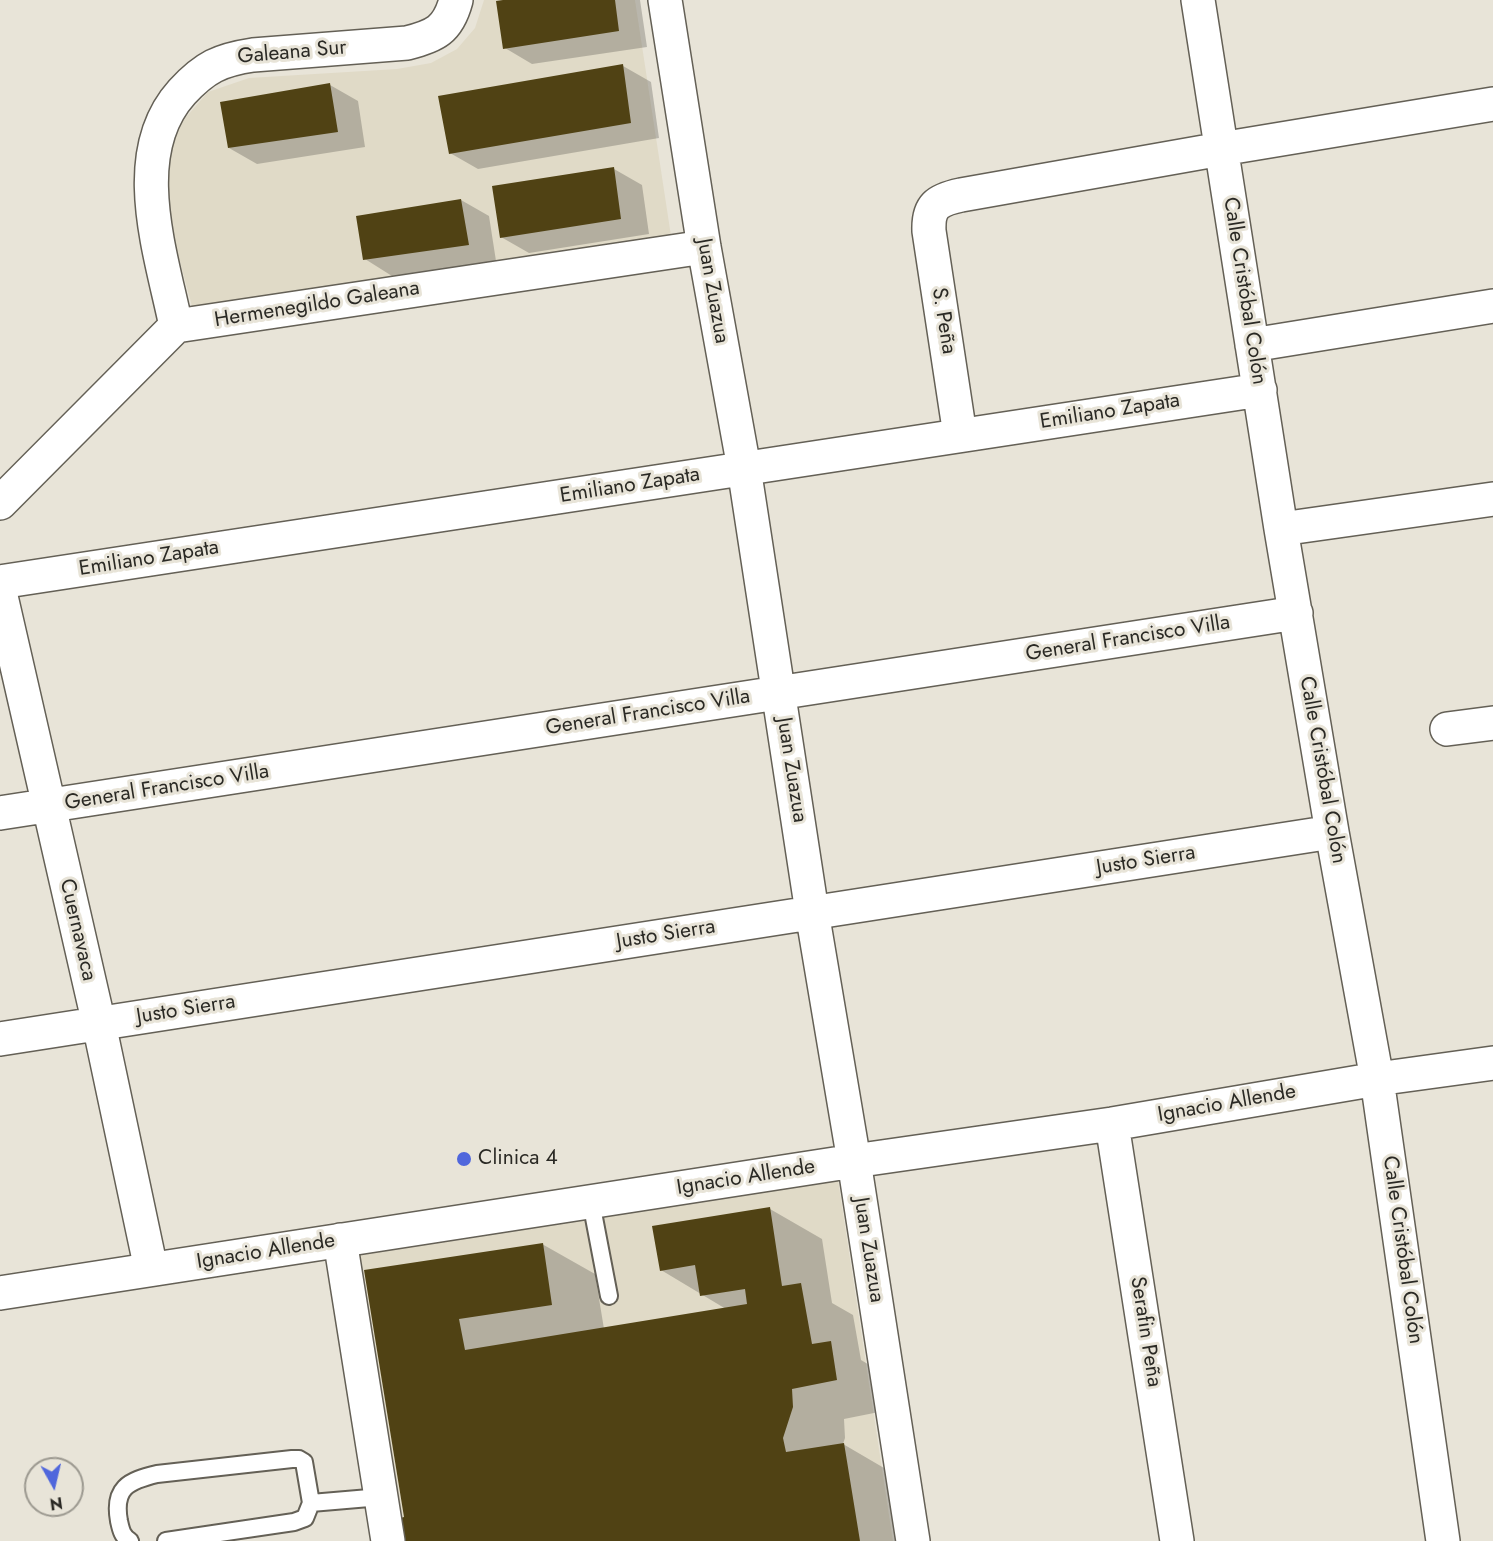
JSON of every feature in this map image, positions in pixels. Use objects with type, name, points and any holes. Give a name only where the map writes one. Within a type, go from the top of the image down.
[{"type":"street","name":"Galeana Sur","points":[[176,326],[156,228],[150,176],[155,139],[171,105],[207,68],[228,59],[406,43],[422,39],[445,26],[452,16],[456,0]]},
{"type":"street","name":"Juan Zuazua","points":[[665,0],[704,247],[744,468],[913,1541]]},
{"type":"street","name":"Calle Cristóbal Colón","points":[[1198,0],[1281,529],[1332,832],[1377,1079],[1443,1541]]},
{"type":"street","points":[[1221,149],[1493,105]]},
{"type":"street","name":"S. Peña","points":[[960,435],[929,231],[932,208],[948,197],[1221,149]]},
{"type":"street","name":"Hermenegildo Galeana","points":[[176,326],[704,247]]},
{"type":"street","points":[[1252,345],[1493,306]]},
{"type":"street","points":[[0,503],[176,326]]},
{"type":"street","name":"Emiliano Zapata","points":[[0,582],[1260,390]]},
{"type":"street","points":[[1281,529],[1493,499]]},
{"type":"street","name":"Cuernavaca","points":[[0,592],[99,1024],[152,1269]]},
{"type":"street","name":"General Francisco Villa","points":[[0,813],[1296,613]]},
{"type":"street","points":[[1447,729],[1493,723]]},
{"type":"street","name":"Justo Sierra","points":[[0,1040],[1332,832]]},
{"type":"street","name":"Ignacio Allende","points":[[0,1293],[854,1161],[1112,1124],[1377,1079],[1493,1063]]},
{"type":"street","name":"Serafin Peña","points":[[1112,1124],[1178,1541]]},
{"type":"street","points":[[340,1240],[388,1541]]},
{"type":"lane","points":[[591,1202],[609,1296]]},
{"type":"lane","points":[[130,1541],[122,1533],[117,1511],[120,1493],[129,1483],[140,1478],[157,1474],[299,1459],[304,1462],[312,1503],[305,1518],[294,1522],[166,1541]]},
{"type":"lane","points":[[312,1503],[381,1497]]},
{"type":"shaded area","points":[[484,0],[635,0],[671,236],[193,310],[163,199],[173,132],[208,92],[249,78],[397,69],[431,63],[457,49],[475,28]]},
{"type":"shaded area","points":[[838,1180],[893,1541],[402,1541],[354,1256]]},
{"type":"building","points":[[615,0],[619,31],[503,49],[496,1]]},
{"type":"building","points":[[623,64],[631,123],[449,154],[438,96]]},
{"type":"building","points":[[330,83],[338,132],[228,148],[220,102]]},
{"type":"building","points":[[614,167],[621,219],[500,238],[492,186]]},
{"type":"building","points":[[461,199],[469,245],[363,260],[356,216]]},
{"type":"building","points":[[770,1207],[782,1286],[801,1283],[812,1344],[831,1341],[837,1380],[792,1389],[793,1407],[783,1438],[786,1452],[844,1443],[860,1541],[401,1541],[397,1519],[404,1517],[364,1270],[543,1243],[552,1305],[459,1319],[465,1350],[747,1304],[745,1289],[700,1296],[695,1265],[660,1271],[652,1226]]},
{"type":"place","name":"Clinica 4","points":[[464,1159]]}]
